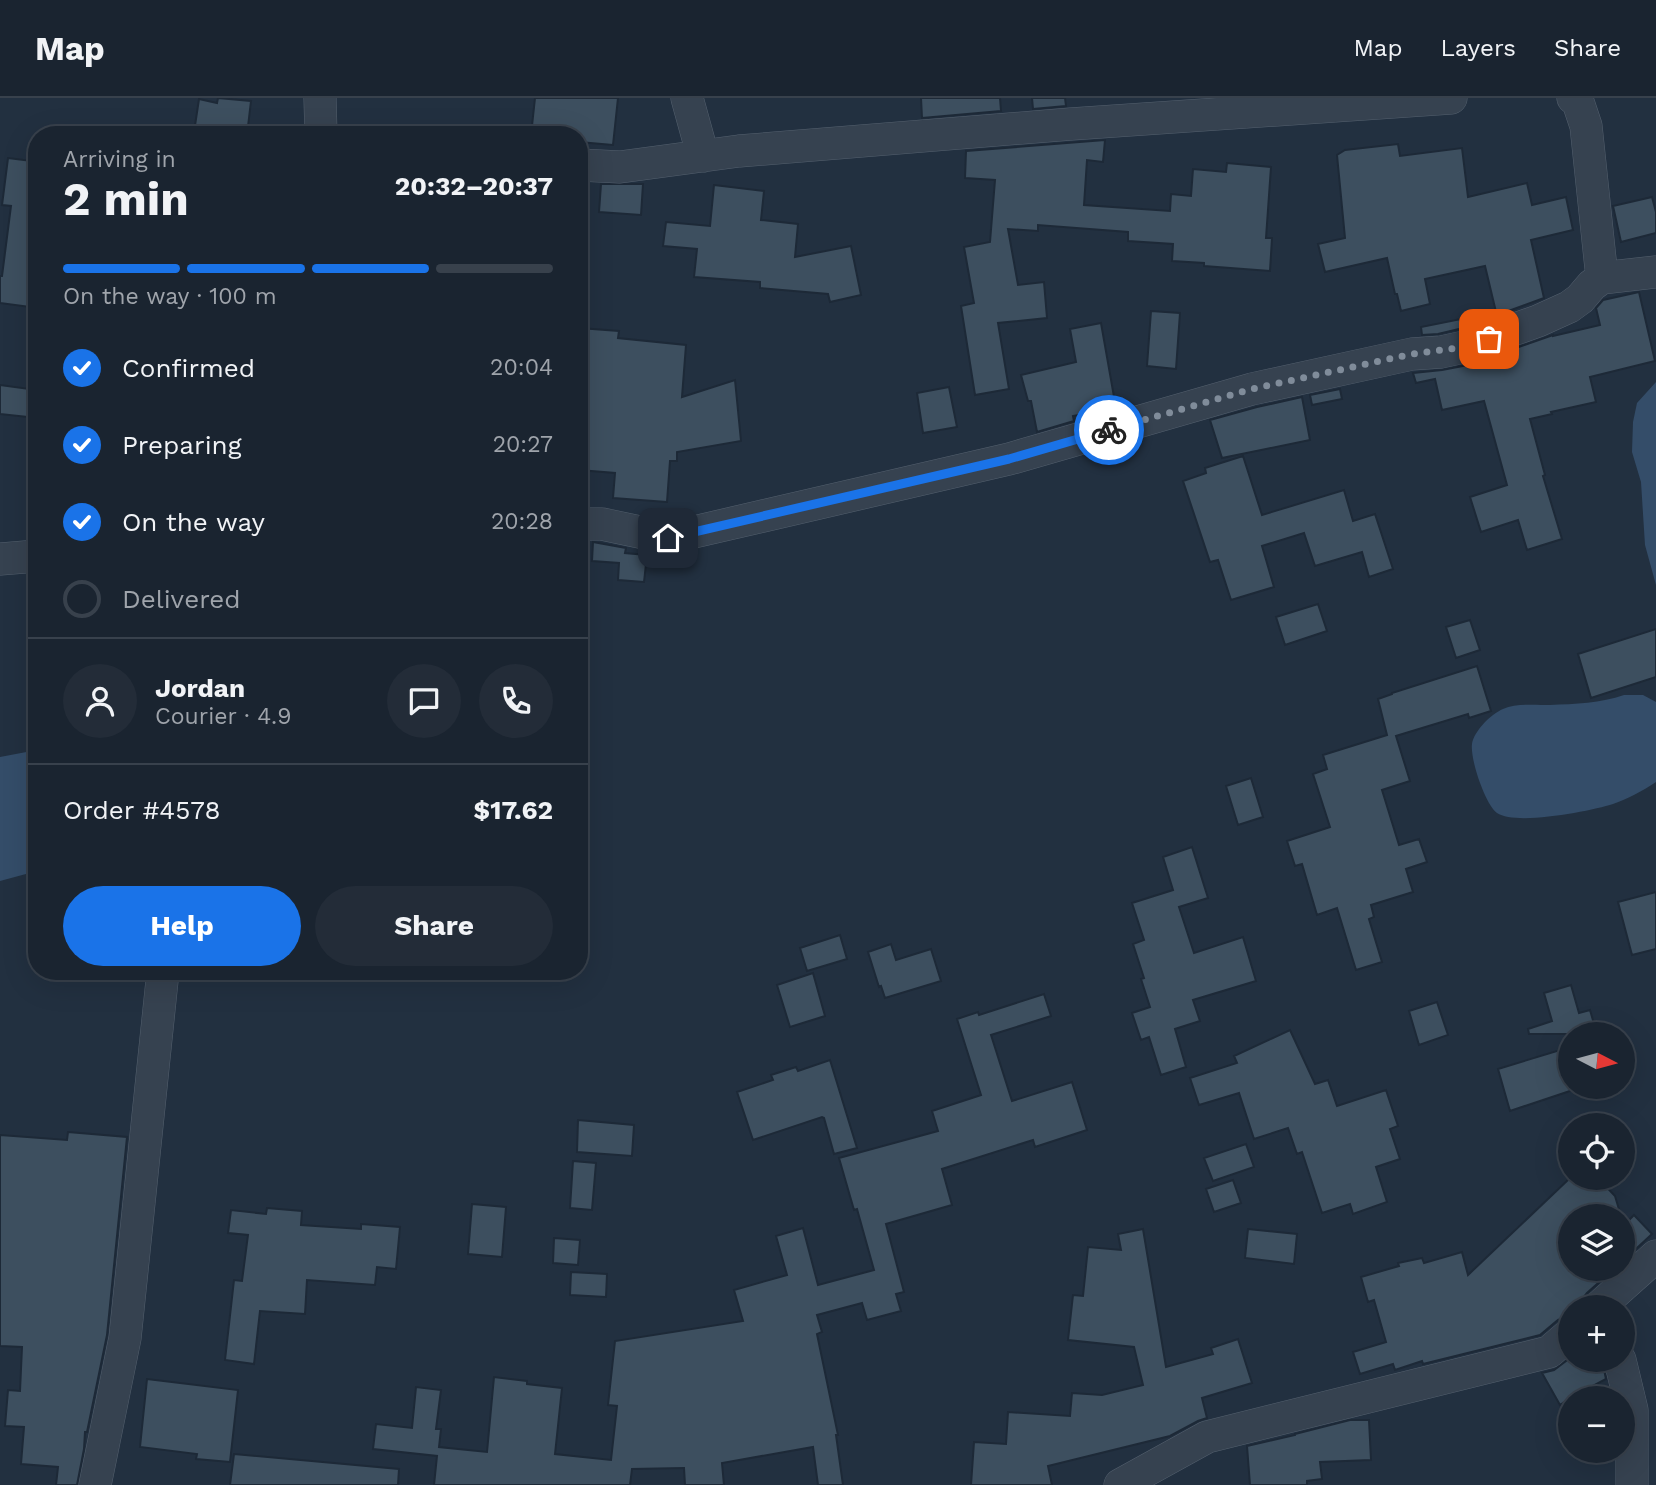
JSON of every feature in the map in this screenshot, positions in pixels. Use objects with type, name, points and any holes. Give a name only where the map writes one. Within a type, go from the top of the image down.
[{"type":"street","points":[[320,98],[321,126]]},
{"type":"street","points":[[687,98],[703,156]]},
{"type":"street","points":[[588,165],[620,167],[739,151],[1044,126],[1451,98]]},
{"type":"street","points":[[1573,98],[1577,99],[1586,126],[1602,278]]},
{"type":"street","points":[[588,524],[603,524],[668,538],[1009,459],[1252,389],[1412,354],[1464,347],[1569,307],[1602,278],[1656,272]]},
{"type":"street","points":[[0,559],[28,557]]},
{"type":"street","points":[[95,1485],[125,1338],[162,980]]},
{"type":"street","points":[[1615,1295],[1656,1256]]},
{"type":"street","points":[[1120,1485],[1207,1437],[1549,1352],[1558,1344]]},
{"type":"street","points":[[1623,1372],[1632,1410],[1632,1485]]},
{"type":"water","points":[[1656,382],[1656,585],[1645,545],[1641,482],[1632,452],[1637,403]]},
{"type":"water","points":[[1624,695],[1643,695],[1656,702],[1656,782],[1613,804],[1572,813],[1520,818],[1507,817],[1492,808],[1479,781],[1472,751],[1476,734],[1488,719],[1498,711],[1514,706],[1588,703]]},
{"type":"water","points":[[28,752],[28,873],[0,881],[0,757]]},
{"type":"building","points":[[218,98],[251,101],[248,126],[195,126],[199,99],[217,103]]},
{"type":"building","points":[[535,98],[618,98],[613,145],[588,143],[588,126],[532,126]]},
{"type":"building","points":[[921,98],[1000,98],[1001,111],[922,118]]},
{"type":"building","points":[[1032,98],[1065,98],[1066,106],[1033,109]]},
{"type":"building","points":[[1105,140],[1103,162],[1087,160],[1084,205],[1170,211],[1171,194],[1191,196],[1193,169],[1226,172],[1227,163],[1271,167],[1266,238],[1272,238],[1270,271],[1172,261],[1173,244],[1128,241],[1128,232],[1038,225],[1038,231],[1008,229],[1018,285],[1044,282],[1047,318],[998,323],[1009,389],[975,395],[961,306],[974,303],[964,247],[990,242],[995,180],[965,178],[966,151]]},
{"type":"building","points":[[1398,144],[1400,156],[1462,148],[1468,197],[1527,183],[1532,205],[1566,197],[1573,230],[1531,240],[1544,298],[1459,329],[1422,335],[1421,327],[1496,312],[1485,266],[1425,279],[1430,304],[1401,311],[1387,258],[1325,272],[1318,244],[1345,238],[1337,155],[1345,150]]},
{"type":"building","points":[[8,158],[28,160],[28,307],[0,303],[0,276],[11,206],[2,205]]},
{"type":"building","points":[[601,184],[643,184],[641,215],[599,212]]},
{"type":"building","points":[[714,185],[764,191],[761,220],[798,224],[795,257],[851,246],[861,295],[830,302],[828,294],[760,288],[760,282],[694,277],[697,249],[663,246],[666,222],[710,226]]},
{"type":"building","points":[[1652,197],[1656,212],[1656,233],[1621,242],[1613,206]]},
{"type":"building","points":[[1639,292],[1655,361],[1590,377],[1596,402],[1530,419],[1545,475],[1543,476],[1562,539],[1527,550],[1518,520],[1481,532],[1470,497],[1507,485],[1484,401],[1442,410],[1435,379],[1416,383],[1413,373],[1468,365],[1553,335],[1600,325],[1596,308],[1603,300]]},
{"type":"building","points":[[1151,311],[1180,313],[1176,369],[1147,366]]},
{"type":"building","points":[[1101,323],[1116,408],[1073,416],[1074,421],[1037,432],[1031,401],[1028,401],[1021,375],[1076,362],[1070,329]]},
{"type":"building","points":[[588,329],[619,331],[618,338],[686,345],[682,397],[735,380],[741,441],[677,452],[677,461],[670,461],[667,502],[613,498],[615,473],[588,471]]},
{"type":"building","points":[[0,385],[28,389],[28,417],[0,414]]},
{"type":"building","points":[[949,387],[957,427],[923,433],[917,393]]},
{"type":"building","points":[[1340,389],[1342,399],[1312,405],[1310,395]]},
{"type":"building","points":[[1302,397],[1310,440],[1222,458],[1210,420]]},
{"type":"building","points":[[1243,456],[1262,515],[1344,490],[1353,521],[1375,514],[1393,569],[1369,577],[1362,552],[1315,566],[1304,533],[1262,546],[1274,587],[1231,600],[1218,560],[1210,562],[1183,481],[1206,473],[1205,468]]},
{"type":"building","points":[[593,542],[626,548],[625,553],[647,555],[644,582],[618,580],[619,563],[592,561]]},
{"type":"building","points":[[1318,604],[1327,631],[1285,645],[1276,617]]},
{"type":"building","points":[[1470,620],[1480,650],[1456,658],[1446,627]]},
{"type":"building","points":[[1656,629],[1656,677],[1591,698],[1578,654]]},
{"type":"building","points":[[1477,666],[1491,711],[1469,718],[1468,714],[1396,736],[1410,781],[1382,790],[1399,845],[1419,839],[1427,862],[1406,869],[1413,892],[1371,905],[1374,917],[1369,919],[1382,962],[1356,970],[1337,908],[1317,915],[1302,864],[1295,866],[1287,841],[1330,827],[1313,774],[1327,769],[1323,755],[1387,735],[1378,699]]},
{"type":"building","points":[[1251,778],[1263,817],[1238,825],[1226,786]]},
{"type":"building","points":[[1192,847],[1208,898],[1179,907],[1194,953],[1243,937],[1256,981],[1193,1000],[1200,1021],[1175,1029],[1186,1067],[1161,1075],[1149,1037],[1141,1040],[1132,1013],[1150,1007],[1133,944],[1144,940],[1132,903],[1173,890],[1163,857]]},
{"type":"building","points":[[1656,892],[1656,949],[1632,955],[1618,902]]},
{"type":"building","points":[[840,935],[847,959],[807,971],[800,948]]},
{"type":"building","points":[[891,944],[896,960],[931,949],[941,981],[885,998],[868,952]]},
{"type":"building","points":[[813,973],[825,1016],[790,1027],[777,985]]},
{"type":"building","points":[[1571,985],[1579,1013],[1590,1010],[1594,1022],[1558,1022],[1558,1034],[1529,1034],[1528,1029],[1552,1021],[1544,993]]},
{"type":"building","points":[[1044,994],[1051,1016],[991,1035],[1012,1101],[1072,1082],[1087,1130],[1035,1147],[1033,1140],[942,1169],[952,1205],[886,1224],[904,1292],[896,1294],[901,1311],[867,1320],[862,1303],[817,1315],[822,1332],[817,1334],[838,1435],[843,1485],[818,1485],[813,1447],[722,1463],[724,1485],[685,1485],[684,1468],[632,1469],[630,1485],[434,1485],[437,1456],[373,1449],[376,1424],[412,1428],[416,1387],[441,1390],[436,1429],[441,1429],[439,1447],[487,1452],[494,1377],[562,1388],[555,1454],[611,1460],[617,1406],[608,1405],[615,1341],[743,1321],[734,1290],[787,1275],[776,1236],[803,1228],[818,1285],[874,1270],[839,1158],[938,1131],[932,1111],[981,1095],[957,1019],[978,1012],[979,1015]]},
{"type":"building","points":[[1437,1002],[1448,1035],[1419,1045],[1409,1011]]},
{"type":"building","points":[[1290,1030],[1315,1084],[1328,1080],[1337,1106],[1386,1090],[1398,1126],[1390,1129],[1400,1159],[1376,1167],[1387,1202],[1353,1214],[1350,1204],[1322,1213],[1302,1152],[1297,1154],[1288,1128],[1254,1139],[1239,1093],[1199,1105],[1190,1078],[1237,1063],[1234,1056]]},
{"type":"building","points":[[1558,1051],[1558,1095],[1510,1111],[1498,1069]]},
{"type":"building","points":[[830,1060],[857,1148],[834,1154],[822,1117],[753,1140],[737,1092],[773,1080],[771,1075],[796,1067],[798,1071]]},
{"type":"building","points":[[578,1120],[634,1125],[632,1156],[577,1152]]},
{"type":"building","points":[[68,1132],[127,1137],[107,1335],[85,1432],[77,1485],[56,1485],[58,1467],[21,1464],[24,1427],[5,1426],[8,1390],[20,1391],[22,1347],[0,1346],[0,1135],[67,1140]]},
{"type":"building","points":[[1246,1144],[1254,1167],[1213,1181],[1204,1158]]},
{"type":"building","points":[[573,1161],[596,1163],[592,1210],[570,1208]]},
{"type":"building","points":[[1233,1180],[1241,1203],[1214,1212],[1206,1189]]},
{"type":"building","points":[[1558,1189],[1609,1190],[1615,1196],[1617,1204],[1558,1204],[1558,1281],[1600,1281],[1585,1295],[1558,1295],[1558,1320],[1540,1335],[1423,1364],[1422,1361],[1395,1370],[1393,1364],[1360,1374],[1353,1352],[1386,1342],[1374,1300],[1368,1302],[1361,1277],[1399,1266],[1398,1263],[1422,1258],[1424,1263],[1462,1252],[1468,1275]]},
{"type":"building","points":[[472,1204],[506,1207],[502,1257],[468,1254]]},
{"type":"building","points":[[267,1208],[302,1211],[301,1225],[361,1229],[361,1224],[400,1227],[396,1269],[377,1267],[375,1285],[307,1280],[305,1314],[260,1311],[254,1364],[225,1360],[234,1280],[242,1281],[248,1235],[228,1233],[231,1210],[266,1214]]},
{"type":"building","points":[[1635,1216],[1652,1234],[1635,1250]]},
{"type":"building","points":[[1143,1229],[1166,1367],[1213,1354],[1211,1348],[1238,1339],[1252,1383],[1202,1398],[1207,1418],[1170,1436],[1048,1466],[1052,1485],[971,1485],[974,1442],[1006,1444],[1008,1412],[1070,1416],[1072,1393],[1102,1395],[1143,1385],[1134,1347],[1068,1340],[1073,1295],[1083,1296],[1088,1247],[1121,1250],[1118,1234]]},
{"type":"building","points":[[1248,1229],[1297,1234],[1294,1264],[1245,1258]]},
{"type":"building","points":[[554,1238],[580,1240],[578,1265],[553,1263]]},
{"type":"building","points":[[571,1272],[607,1274],[606,1297],[570,1295]]},
{"type":"building","points":[[1558,1367],[1558,1372],[1605,1372],[1606,1379],[1593,1386],[1558,1386],[1558,1401],[1542,1373]]},
{"type":"building","points":[[147,1379],[238,1390],[230,1462],[196,1459],[197,1454],[140,1447]]},
{"type":"building","points":[[1350,1420],[1369,1420],[1371,1460],[1320,1462],[1322,1479],[1307,1481],[1307,1485],[1250,1485],[1247,1446]]},
{"type":"building","points":[[234,1454],[399,1469],[398,1485],[230,1485]]},
{"type":"way so far","points":[[1109,430],[1252,389],[1412,354],[1441,352],[1489,339]]},
{"type":"route","points":[[668,538],[1009,459],[1109,430]]}]
